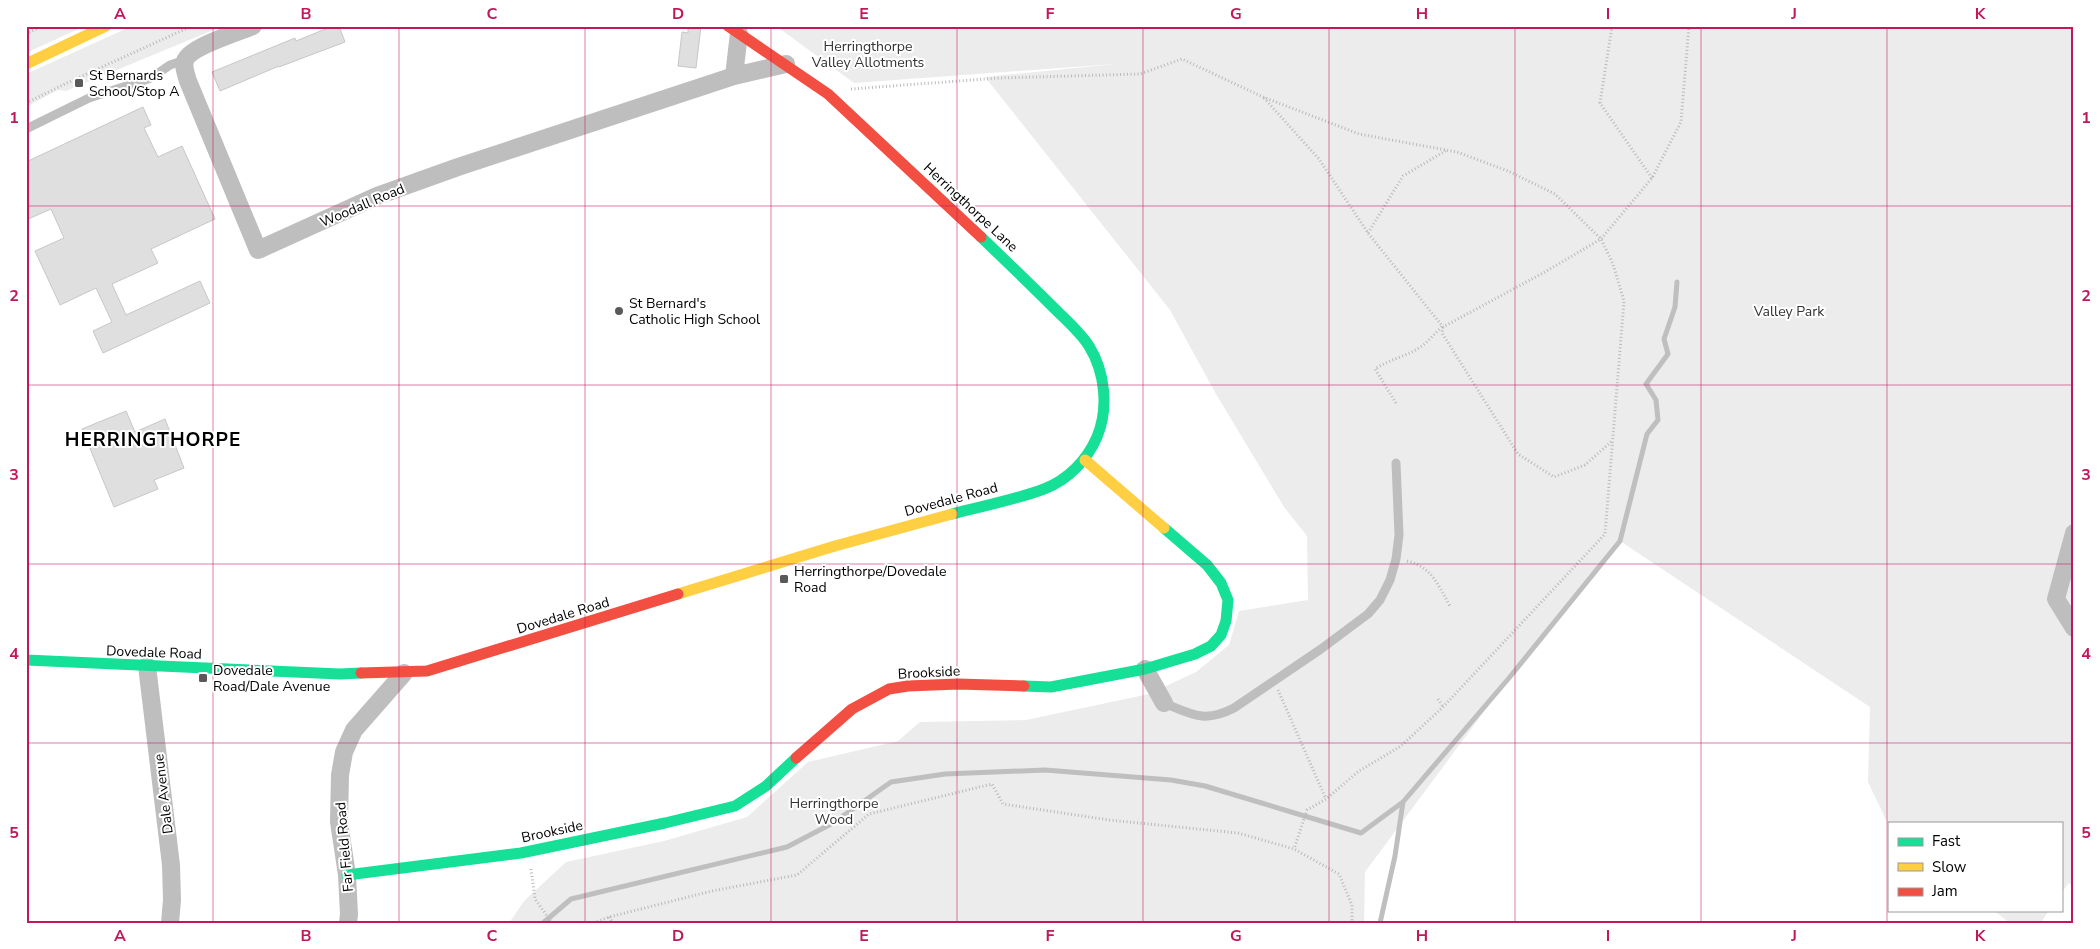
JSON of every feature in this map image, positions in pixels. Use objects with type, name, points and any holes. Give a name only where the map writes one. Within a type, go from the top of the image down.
[{"type":"street","points":[[26,64],[106,26]]},
{"type":"street","points":[[185,60],[198,49],[252,26]]},
{"type":"street","points":[[733,30],[734,76]]},
{"type":"street","name":"Herringthorpe Lane","points":[[733,30],[786,64],[829,95],[975,231],[1066,320],[1088,345],[1098,366],[1104,386],[1104,407],[1096,441],[1085,460]]},
{"type":"street","name":"Woodall Road","points":[[185,60],[188,81],[258,250],[377,196],[467,164],[734,76],[786,64]]},
{"type":"street","name":"Brookside","points":[[347,874],[528,852],[735,806],[766,786],[852,709],[889,689],[908,686],[958,684],[1051,687],[1145,669],[1195,654],[1211,646],[1221,635],[1226,621],[1228,600],[1221,583],[1208,565],[1085,460]]},
{"type":"street","name":"Dovedale Road","points":[[26,660],[340,674],[427,671],[449,666],[835,546],[1045,489],[1067,478],[1085,460]]},
{"type":"street","points":[[2074,533],[2056,599],[2074,628]]},
{"type":"street","name":"Dale Avenue","points":[[147,666],[172,865],[170,923]]},
{"type":"street","points":[[1145,669],[1164,703]]},
{"type":"street","name":"Far Field Road","points":[[348,923],[350,914],[347,874],[339,822],[340,776],[344,752],[354,730],[404,673]]},
{"type":"lane","points":[[26,129],[89,98],[151,78],[170,65],[185,60]]},
{"type":"lane","points":[[1164,703],[1192,715],[1205,717],[1220,715],[1234,708],[1274,681],[1368,614],[1380,600],[1390,580],[1396,559],[1399,535],[1396,463]]},
{"type":"path","points":[[26,34],[42,26]]},
{"type":"path","points":[[26,104],[69,82],[192,26]]},
{"type":"path","points":[[1612,26],[1600,103],[1652,178]]},
{"type":"path","points":[[1396,403],[1375,369],[1388,360],[1405,355],[1421,346],[1443,326],[1543,273],[1601,239],[1652,178],[1681,122],[1689,26]]},
{"type":"path","points":[[829,95],[849,89],[999,78],[1140,74],[1182,59],[1263,97],[1359,134],[1448,150],[1508,170],[1555,194],[1601,239],[1614,264],[1624,301],[1605,534],[1443,707],[1400,746],[1359,771],[1326,799],[1306,810],[1294,849]]},
{"type":"path","points":[[1263,97],[1320,159],[1368,232],[1443,326],[1442,334],[1518,454],[1554,477],[1585,465],[1612,441]]},
{"type":"path","points":[[1368,232],[1403,176],[1448,150]]},
{"type":"path","points":[[1396,559],[1420,564],[1435,579],[1450,606]]},
{"type":"path","points":[[1274,681],[1326,799]]},
{"type":"path","points":[[1438,699],[1443,707]]},
{"type":"path","points":[[594,923],[609,917],[712,891],[797,874],[869,814],[992,784],[1003,804],[1109,820],[1238,833],[1294,849],[1339,874],[1352,905],[1352,923]]},
{"type":"path","points":[[528,852],[535,899],[552,923]]},
{"type":"path","points":[[609,917],[612,923]]},
{"type":"green space","points":[[26,26],[85,26],[26,53]]},
{"type":"green space","points":[[132,26],[223,26],[66,91],[58,90],[26,107],[26,74]]},
{"type":"green space","name":"Valley Park","points":[[776,26],[2074,26],[2074,887],[2069,883],[2062,892],[2062,822],[1888,822],[1888,824],[1868,782],[1870,707],[1620,541],[1509,678],[1365,872],[1364,923],[509,923],[524,901],[566,862],[664,841],[747,817],[808,762],[898,741],[920,722],[1026,720],[1149,694],[1196,672],[1229,645],[1239,611],[1308,600],[1307,536],[1284,507],[1216,394],[1170,310],[985,77],[1115,64],[854,83]]},
{"type":"green space","points":[[1996,912],[2048,912],[2041,923],[2010,923]]},
{"type":"building","points":[[333,26],[339,26],[345,42],[279,66],[220,91],[212,72],[295,38],[296,41]]},
{"type":"building","points":[[688,26],[701,26],[696,68],[678,66],[682,32],[688,33]]},
{"type":"building","points":[[143,107],[151,125],[144,128],[158,157],[182,146],[215,219],[151,249],[158,263],[112,284],[126,315],[200,281],[210,303],[103,353],[93,331],[112,322],[96,288],[60,305],[35,251],[64,238],[51,209],[26,220],[26,162]]},
{"type":"building","points":[[126,411],[135,432],[165,419],[184,468],[154,480],[158,489],[114,507],[82,429]]},
{"type":"waterway","points":[[543,923],[571,899],[787,847],[833,823],[891,782],[945,774],[1045,770],[1171,780],[1205,786],[1361,833],[1403,802],[1509,678],[1620,541],[1647,434],[1658,420],[1656,400],[1646,384],[1668,354],[1664,339],[1675,307],[1677,282]]},
{"type":"waterway","points":[[1380,923],[1395,856],[1403,802]]},
{"type":"traffic: fast","points":[[952,514],[1044,489],[1069,475],[1088,454],[1097,437],[1103,414],[1104,390],[1102,379],[1099,367],[1089,346],[1073,326],[981,237]]},
{"type":"traffic: fast","points":[[1024,686],[1051,687],[1145,669],[1195,654],[1211,646],[1221,635],[1226,621],[1228,600],[1221,583],[1207,565],[1164,528]]},
{"type":"traffic: fast","points":[[26,660],[340,674],[361,673]]},
{"type":"traffic: fast","points":[[347,875],[521,853],[665,823],[735,806],[766,786],[796,758]]},
{"type":"traffic: slow","points":[[26,64],[106,26]]},
{"type":"traffic: slow","points":[[1085,460],[1164,528]]},
{"type":"traffic: slow","points":[[678,594],[835,546],[952,514]]},
{"type":"traffic: jam","points":[[728,26],[828,94],[981,237]]},
{"type":"traffic: jam","points":[[361,673],[427,671],[678,594]]},
{"type":"traffic: jam","points":[[796,758],[852,709],[889,689],[908,686],[958,684],[1024,686]]},
{"type":"place","name":"St Bernards School/Stop A","points":[[79,83]]},
{"type":"place","name":"St Bernard's Catholic High School","points":[[619,311]]},
{"type":"place","name":"Herringthorpe/Dovedale Road","points":[[784,579]]},
{"type":"place","name":"Dovedale Road/Dale Avenue","points":[[203,678]]},
{"type":"district","name":"HERRINGTHORPE","points":[[153,439]]},
{"type":"park label","name":"Herringthorpe Valley Allotments","points":[[868,54]]},
{"type":"park label","name":"Herringthorpe Wood","points":[[834,812]]}]
